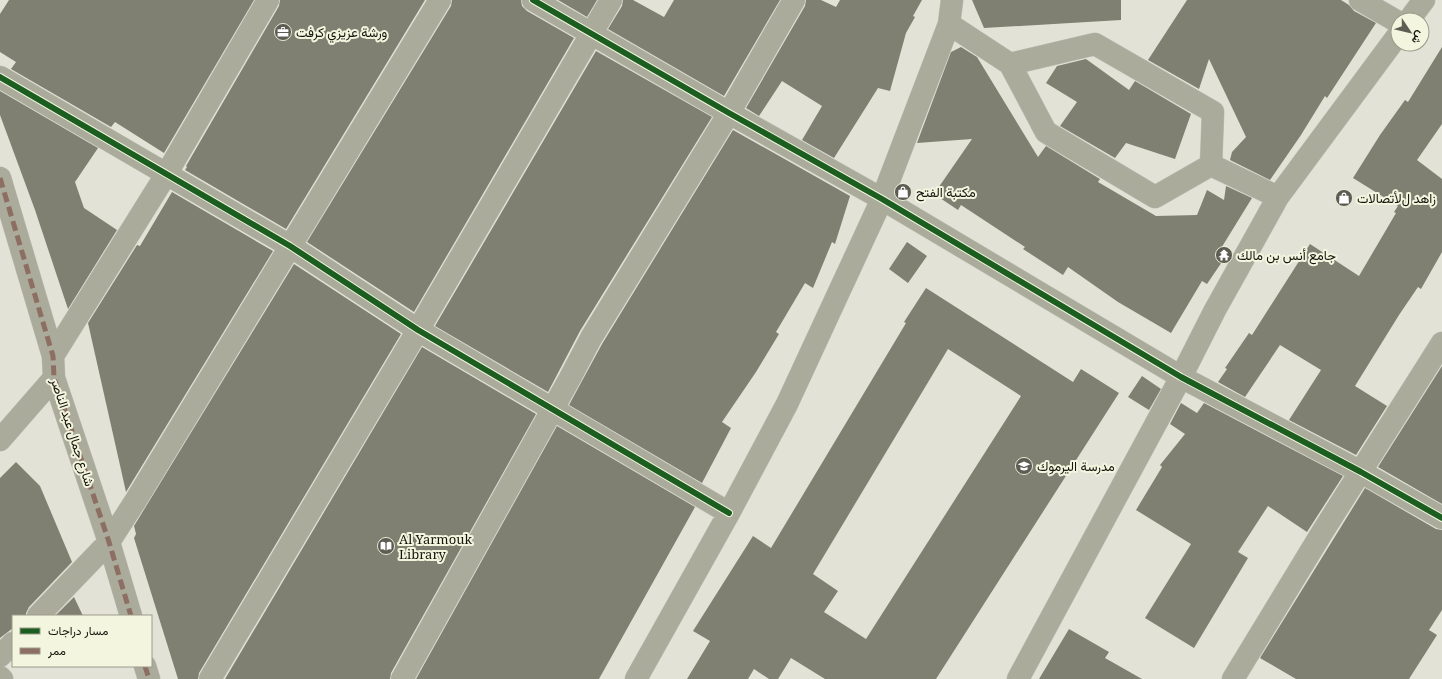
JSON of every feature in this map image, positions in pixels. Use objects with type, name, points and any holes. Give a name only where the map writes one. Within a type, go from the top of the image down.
[{"type":"street","points":[[53,356],[167,173],[268,0]]},
{"type":"street","points":[[39,615],[109,542],[440,0]]},
{"type":"street","points":[[533,0],[882,199],[1181,377],[1361,472],[1442,518]]},
{"type":"street","points":[[210,679],[418,330],[611,0]]},
{"type":"street","points":[[402,679],[591,338],[729,113],[794,0]]},
{"type":"street","points":[[636,679],[729,513],[787,404],[882,199],[949,24],[952,0]]},
{"type":"street","points":[[1360,0],[1390,17]]},
{"type":"street","points":[[1415,12],[1424,0]]},
{"type":"street","points":[[949,24],[1010,64],[1046,132],[1155,198],[1211,165]]},
{"type":"street","points":[[1010,64],[1095,44],[1213,112],[1211,165]]},
{"type":"street","points":[[1021,678],[1215,310],[1278,197],[1390,46]]},
{"type":"street","points":[[0,76],[290,246],[418,330],[729,513]]},
{"type":"street","points":[[1211,165],[1278,197]]},
{"type":"street","name":"شارع جمال عبد الناصر","points":[[0,178],[53,356],[54,378],[109,542],[131,615]]},
{"type":"street","points":[[1233,679],[1323,531],[1442,343]]},
{"type":"street","points":[[3,429],[54,378]]},
{"type":"street","points":[[0,656],[12,644]]},
{"type":"street","points":[[145,667],[149,679]]},
{"type":"building","points":[[9,0],[254,0],[164,153],[115,122],[111,127],[11,69],[16,62],[0,52],[0,14]]},
{"type":"building","points":[[280,0],[425,0],[286,229],[185,170],[279,6]]},
{"type":"building","points":[[452,0],[521,0],[522,6],[527,11],[574,38],[414,312],[307,242],[451,6]]},
{"type":"building","points":[[558,0],[597,0],[587,17]]},
{"type":"building","points":[[623,0],[633,0],[664,17],[674,0],[780,0],[724,96],[608,29],[622,6]]},
{"type":"building","points":[[806,0],[821,0],[836,7],[840,0],[922,0],[906,33],[890,91],[878,88],[834,158],[802,140],[822,106],[782,81],[759,116],[746,108],[805,6]]},
{"type":"building","points":[[972,0],[1121,0],[1121,20],[984,28]]},
{"type":"building","points":[[1187,0],[1341,0],[1349,5],[1354,11],[1376,23],[1327,98],[1325,96],[1301,135],[1270,180],[1230,160],[1232,152],[1246,137],[1209,59],[1199,89],[1148,60]]},
{"type":"building","points":[[961,47],[977,57],[1038,157],[1046,146],[1100,179],[1098,182],[1156,216],[1197,215],[1207,190],[1224,200],[1226,186],[1252,198],[1220,250],[1226,256],[1207,284],[1202,281],[1171,333],[1118,302],[1068,267],[1063,275],[1023,249],[1025,247],[961,205],[958,210],[934,194],[972,139],[917,143],[951,52]]},
{"type":"building","points":[[1442,47],[1442,124],[1417,160],[1442,179],[1442,252],[1421,289],[1418,287],[1355,386],[1387,406],[1356,455],[1289,420],[1321,370],[1280,345],[1245,397],[1218,382],[1227,369],[1225,368],[1249,333],[1252,335],[1310,244],[1359,276],[1396,213],[1394,212],[1398,206],[1353,178],[1380,135],[1405,100],[1408,102]]},
{"type":"building","points":[[596,51],[712,117],[580,331],[548,392],[435,326]]},
{"type":"building","points":[[1086,59],[1129,90],[1135,81],[1191,114],[1175,159],[1126,143],[1115,158],[1060,126],[1077,102],[1046,83],[1057,66]]},
{"type":"building","points":[[0,91],[98,148],[75,182],[84,208],[117,230],[68,309],[35,210],[0,115]]},
{"type":"building","points":[[733,130],[850,196],[835,244],[832,242],[813,288],[805,283],[776,332],[779,334],[756,372],[722,422],[731,428],[702,483],[569,405],[602,344]]},
{"type":"building","points":[[172,192],[273,251],[126,492],[88,323],[137,245],[140,246]]},
{"type":"building","points":[[907,242],[927,256],[908,283],[889,269]]},
{"type":"building","points":[[294,264],[401,334],[199,673],[198,679],[178,679],[134,538],[136,534],[134,526]]},
{"type":"building","name":"مدرسة اليرموك","points":[[926,288],[1073,382],[1081,369],[1119,393],[936,679],[825,679],[791,658],[778,679],[769,679],[754,669],[748,679],[687,679],[710,641],[693,631],[753,536],[771,548],[906,323],[904,322]],"holes":[[[948,349],[1021,396],[866,639],[824,612],[838,591],[813,574]]]},
{"type":"building","name":"Al Yarmouk Library","points":[[422,347],[536,414],[391,673],[390,679],[225,679]]},
{"type":"building","points":[[1442,366],[1442,504],[1378,467]]},
{"type":"building","points":[[1142,376],[1161,389],[1149,410],[1128,397]]},
{"type":"building","points":[[1181,403],[1197,413],[1204,403],[1343,476],[1307,532],[1268,506],[1238,552],[1248,558],[1194,648],[1145,618],[1191,544],[1136,510],[1162,467],[1160,465],[1185,434],[1170,424]]},
{"type":"building","points":[[557,426],[695,507],[599,679],[416,679]]},
{"type":"building","points":[[16,462],[40,486],[72,562],[29,607],[26,615],[12,615],[12,629],[0,638],[0,478]]},
{"type":"building","points":[[1365,488],[1436,529],[1442,530],[1442,610],[1429,630],[1437,635],[1409,679],[1296,679],[1260,658]]},
{"type":"building","points":[[74,597],[83,615],[56,615]]},
{"type":"building","points":[[1069,629],[1109,652],[1105,658],[1142,679],[1039,679]]},
{"type":"marked path","points":[[0,178],[53,356],[54,378],[109,542],[131,615]]},
{"type":"marked path","points":[[145,667],[149,679]]},
{"type":"cycle path","points":[[533,0],[882,199],[1181,377],[1361,472],[1442,518]]},
{"type":"cycle path","points":[[0,77],[290,246],[418,330],[729,513]]},
{"type":"place","name":"ورشة عزيزي كرفت","points":[[283,32]]},
{"type":"place","name":"مكتبة الفتح","points":[[903,192]]},
{"type":"place","name":"زاهد لﻷتصالات","points":[[1344,198]]},
{"type":"place","name":"جامع أنس بن مالك","points":[[1224,255]]},
{"type":"place","name":"مدرسة اليرموك","points":[[1024,466]]},
{"type":"place","name":"Al Yarmouk Library","points":[[386,546]]}]
